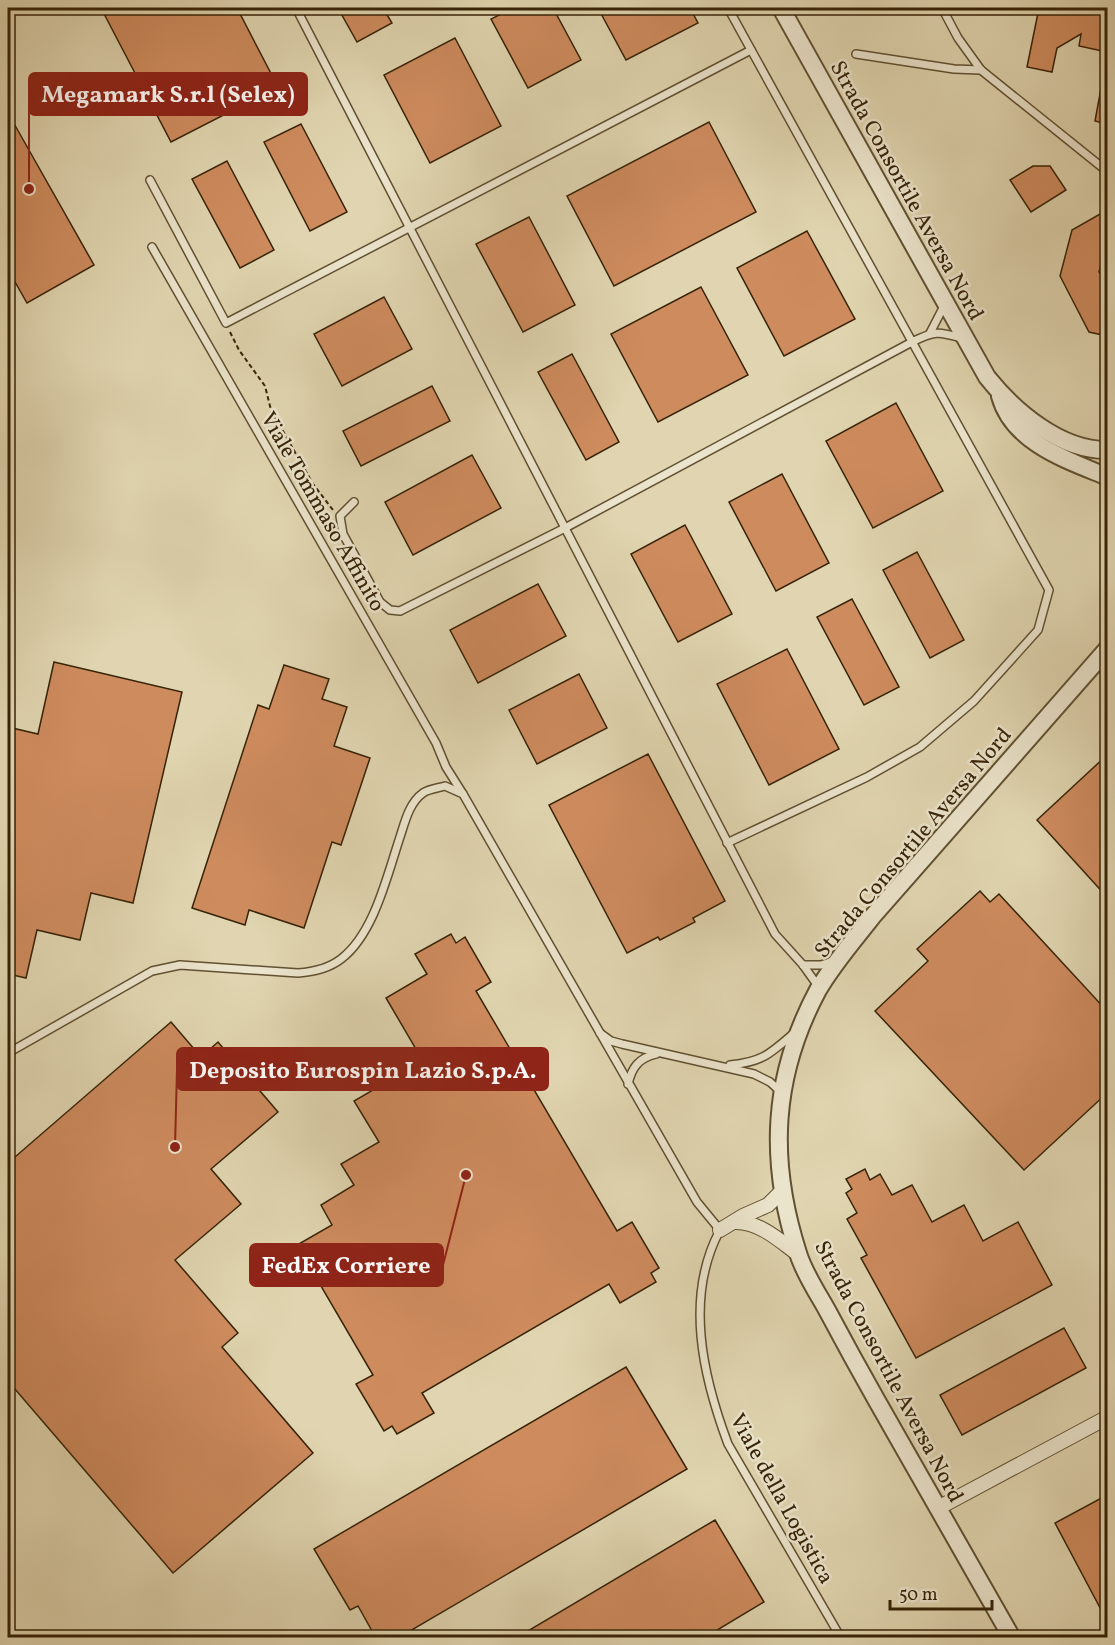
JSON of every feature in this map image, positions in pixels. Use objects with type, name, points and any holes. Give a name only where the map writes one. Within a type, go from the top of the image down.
[{"type":"street","name":"Strada Consortile Aversa Nord","points":[[781,8],[987,378],[999,393],[1053,434],[1086,447],[1107,450]]},
{"type":"street","name":"Strada Consortile Aversa Nord","points":[[999,393],[1004,409],[1022,432],[1054,455],[1107,477]]},
{"type":"street","name":"Strada Consortile Aversa Nord","points":[[1012,1638],[844,1342],[798,1254],[783,1190],[779,1143],[782,1093],[786,1071],[800,1028],[819,988],[839,959],[872,917],[1107,648]]},
{"type":"street","points":[[720,1230],[768,1205],[783,1190]]},
{"type":"street","points":[[736,1222],[755,1225],[798,1254]]},
{"type":"street","points":[[938,1508],[1107,1417]]},
{"type":"lane","points":[[296,8],[775,934],[803,965],[819,988]]},
{"type":"lane","points":[[727,843],[867,777],[920,747],[974,701],[1038,630],[1049,591],[728,8]]},
{"type":"lane","points":[[942,8],[958,38],[981,70],[1107,172]]},
{"type":"lane","points":[[150,180],[226,322],[410,229],[751,50]]},
{"type":"lane","points":[[856,54],[954,69],[981,70]]},
{"type":"lane","name":"Viale Tommaso Affinito","points":[[152,247],[628,1084],[697,1202],[720,1230]]},
{"type":"lane","points":[[930,333],[945,303]]},
{"type":"lane","points":[[354,502],[340,516],[343,534],[380,602],[390,610],[400,611],[565,528],[930,333],[944,333],[965,339]]},
{"type":"lane","points":[[8,1053],[152,971],[180,965],[298,973],[316,971],[340,960],[354,946],[366,927],[382,893],[409,810],[423,793],[445,786],[463,794]]},
{"type":"lane","points":[[803,965],[821,965],[839,959]]},
{"type":"lane","points":[[724,1066],[750,1064],[762,1059],[800,1028]]},
{"type":"lane","points":[[598,1031],[611,1041],[754,1074],[770,1082],[782,1093]]},
{"type":"lane","points":[[628,1084],[630,1074],[637,1063],[643,1057],[658,1053]]},
{"type":"lane","name":"Viale della Logistica","points":[[720,1230],[705,1266],[699,1305],[706,1375],[715,1410],[728,1444],[841,1638]]},
{"type":"path","points":[[226,322],[238,350],[265,386],[271,410],[313,484],[340,516]]},
{"type":"building","points":[[101,8],[237,8],[278,87],[171,142]]},
{"type":"building","points":[[338,8],[383,8],[392,23],[357,42]]},
{"type":"building","points":[[513,8],[553,8],[581,60],[528,88],[491,19]]},
{"type":"building","points":[[598,8],[690,8],[698,23],[626,60]]},
{"type":"building","points":[[1039,8],[1107,8],[1107,52],[1079,46],[1081,34],[1057,48],[1052,72],[1027,67]]},
{"type":"building","points":[[455,38],[501,126],[430,163],[384,75]]},
{"type":"building","points":[[1102,83],[1107,84],[1107,124],[1095,121]]},
{"type":"building","points":[[8,113],[94,265],[27,303],[11,275],[8,275]]},
{"type":"building","points":[[709,122],[756,212],[614,286],[567,196]]},
{"type":"building","points":[[301,124],[347,212],[310,231],[264,142]]},
{"type":"building","points":[[227,161],[274,250],[240,268],[192,179]]},
{"type":"building","points":[[1033,166],[1050,166],[1066,190],[1031,212],[1010,180]]},
{"type":"building","points":[[1107,210],[1107,254],[1103,257],[1099,272],[1107,286],[1107,336],[1089,332],[1060,276],[1072,230]]},
{"type":"building","points":[[529,217],[575,305],[523,332],[476,244]]},
{"type":"building","points":[[807,231],[855,319],[784,356],[737,268]]},
{"type":"building","points":[[701,287],[748,375],[658,422],[611,334]]},
{"type":"building","points":[[384,297],[412,349],[342,386],[314,334]]},
{"type":"building","points":[[572,354],[619,442],[586,460],[538,372]]},
{"type":"building","points":[[432,386],[450,421],[361,466],[343,431]]},
{"type":"building","points":[[896,403],[943,491],[873,528],[826,441]]},
{"type":"building","points":[[472,455],[501,508],[413,555],[385,502]]},
{"type":"building","points":[[782,474],[829,563],[776,591],[729,502]]},
{"type":"building","points":[[685,525],[732,614],[678,642],[631,554]]},
{"type":"building","points":[[917,552],[964,640],[930,658],[883,570]]},
{"type":"building","points":[[538,584],[566,636],[478,683],[450,630]]},
{"type":"building","points":[[852,599],[899,687],[864,705],[817,617]]},
{"type":"building","points":[[787,649],[839,749],[769,785],[717,684]]},
{"type":"building","points":[[54,662],[182,692],[133,903],[91,893],[80,940],[37,930],[26,978],[8,974],[8,727],[38,734]]},
{"type":"building","points":[[284,665],[329,679],[322,699],[347,707],[334,746],[370,758],[341,845],[332,842],[304,928],[249,910],[245,925],[192,908],[258,705],[269,709]]},
{"type":"building","points":[[579,674],[607,728],[537,764],[509,710]]},
{"type":"building","points":[[648,754],[725,901],[693,918],[695,922],[660,940],[658,937],[627,953],[549,805]]},
{"type":"building","points":[[1107,755],[1107,897],[1037,820]]},
{"type":"building","points":[[980,891],[990,902],[999,894],[1107,1011],[1107,1093],[1024,1170],[875,1011],[928,961],[917,949]]},
{"type":"building","points":[[451,934],[456,943],[465,937],[491,982],[476,991],[617,1231],[632,1222],[659,1268],[651,1273],[656,1282],[620,1303],[609,1284],[422,1393],[434,1413],[397,1434],[392,1426],[384,1431],[356,1384],[373,1375],[297,1245],[332,1225],[321,1205],[354,1185],[341,1164],[379,1142],[354,1101],[423,1061],[386,998],[427,974],[415,954]]},
{"type":"building","points":[[171,1022],[201,1057],[218,1042],[278,1112],[211,1169],[241,1204],[175,1260],[238,1333],[222,1347],[313,1453],[173,1573],[8,1381],[8,1163]]},
{"type":"building","points":[[865,1169],[870,1180],[880,1174],[892,1195],[912,1185],[932,1222],[964,1205],[983,1241],[1018,1222],[1052,1285],[916,1358],[861,1258],[867,1255],[847,1219],[857,1213],[846,1193],[852,1189],[846,1179]]},
{"type":"building","points":[[1064,1328],[1086,1368],[962,1435],[940,1395]]},
{"type":"building","points":[[626,1367],[687,1469],[398,1638],[376,1638],[358,1606],[350,1610],[314,1549]]},
{"type":"building","points":[[1107,1495],[1107,1621],[1055,1523]]},
{"type":"building","points":[[715,1520],[764,1602],[704,1638],[516,1638]]},
{"type":"place","name":"Megamark S.r.l (Selex)","points":[[29,189]]},
{"type":"place","name":"Deposito Eurospin Lazio S.p.A.","points":[[175,1147]]},
{"type":"place","name":"FedEx Corriere","points":[[466,1175]]}]
